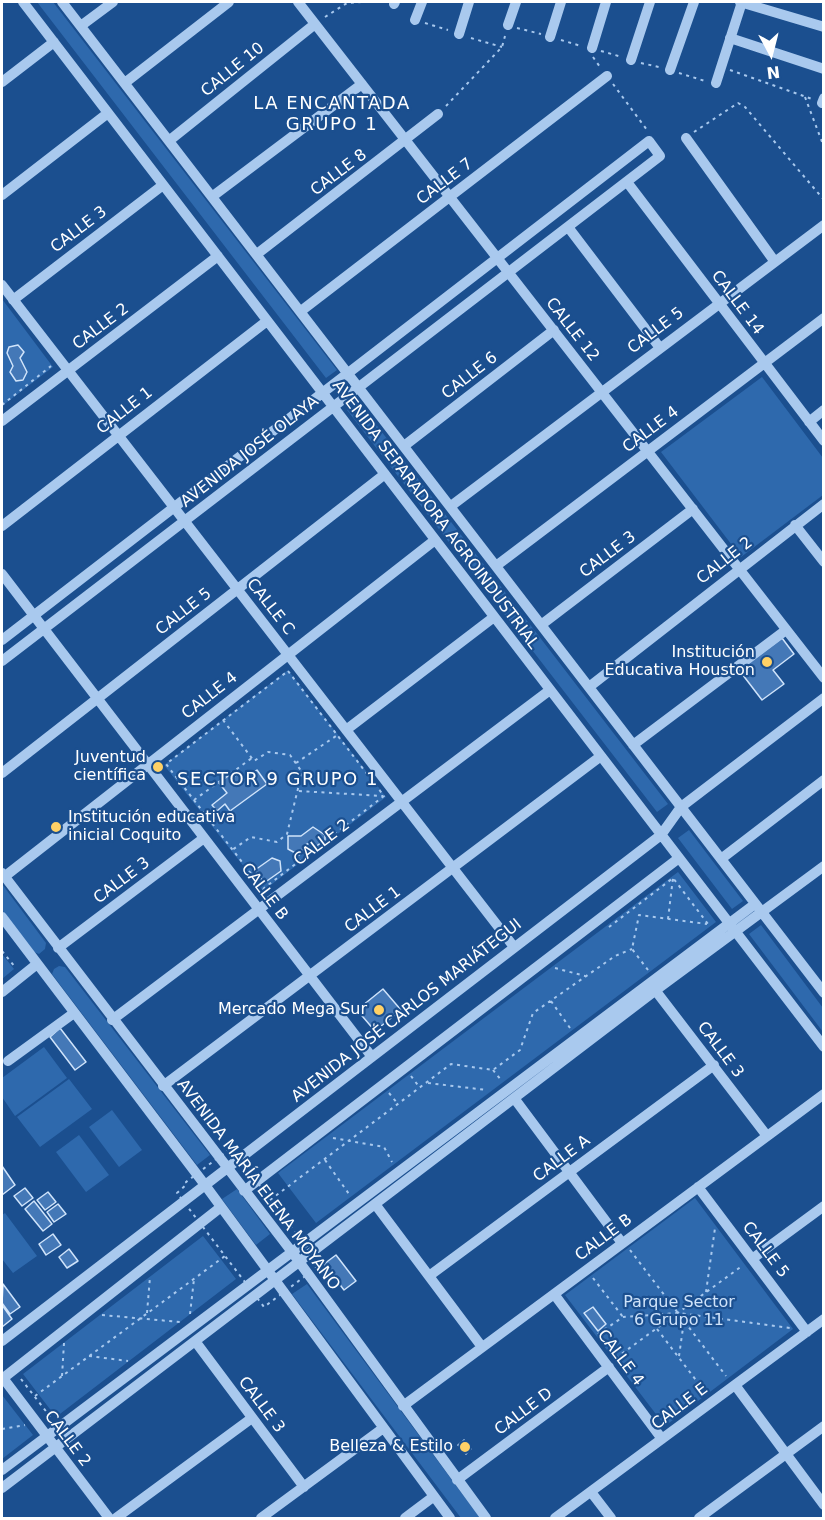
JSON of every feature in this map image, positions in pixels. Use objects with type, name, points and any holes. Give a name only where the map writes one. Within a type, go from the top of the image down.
[{"type":"street","name":"AVENIDA SEPARADORA AGROINDUSTRIAL","points":[[23,2],[824,1047]]},
{"type":"street","name":"AVENIDA SEPARADORA AGROINDUSTRIAL","points":[[62,2],[126,82],[824,993]]},
{"type":"street","points":[[82,25],[113,2]]},
{"type":"street","points":[[126,82],[229,2]]},
{"type":"street","name":"CALLE 12","points":[[298,2],[824,678]]},
{"type":"street","points":[[416,20],[422,2]]},
{"type":"street","points":[[459,34],[469,2]]},
{"type":"street","points":[[508,25],[516,2]]},
{"type":"street","points":[[550,37],[561,2]]},
{"type":"street","points":[[591,51],[606,2]]},
{"type":"street","points":[[631,60],[650,2]]},
{"type":"street","points":[[669,70],[694,2]]},
{"type":"street","points":[[716,83],[741,2],[824,27]]},
{"type":"street","name":"CALLE 10","points":[[170,140],[315,24]]},
{"type":"street","points":[[730,38],[824,69]]},
{"type":"street","points":[[2,82],[54,42]]},
{"type":"street","name":"CALLE 7","points":[[301,311],[608,76]]},
{"type":"street","points":[[213,196],[362,84]]},
{"type":"street","points":[[2,195],[108,113]]},
{"type":"street","name":"CALLE 8","points":[[257,254],[438,114]]},
{"type":"street","points":[[686,138],[775,262]]},
{"type":"street","name":"AVENIDA JOSÉ OLAYA","points":[[2,640],[347,371],[649,141],[660,156],[2,661]]},
{"type":"street","name":"CALLE 14","points":[[627,182],[824,441]]},
{"type":"street","name":"CALLE 3","points":[[13,300],[163,185]]},
{"type":"street","name":"CALLE 5","points":[[451,506],[824,225]]},
{"type":"street","points":[[568,227],[660,348]]},
{"type":"street","name":"CALLE 2","points":[[2,422],[218,256]]},
{"type":"street","name":"CALLE C","points":[[2,285],[288,655],[342,733],[402,802],[514,947]]},
{"type":"street","name":"CALLE 4","points":[[496,566],[824,318]]},
{"type":"street","name":"CALLE 1","points":[[2,526],[267,321]]},
{"type":"street","name":"CALLE 6","points":[[404,446],[554,330]]},
{"type":"street","points":[[809,422],[824,410]]},
{"type":"street","name":"CALLE 5","points":[[2,773],[385,474]]},
{"type":"street","name":"CALLE 2","points":[[589,687],[824,504]]},
{"type":"street","name":"CALLE 3","points":[[541,625],[693,509]]},
{"type":"street","points":[[795,525],[824,562]]},
{"type":"street","name":"CALLE 4","points":[[3,875],[435,540]]},
{"type":"street","name":"CALLE B","points":[[2,574],[372,1057]]},
{"type":"street","points":[[342,733],[494,617]]},
{"type":"street","points":[[633,745],[786,630]]},
{"type":"street","name":"CALLE 2","points":[[112,1020],[550,690]]},
{"type":"street","name":"AVENIDA JOSÉ CARLOS MARIÁTEGUI","points":[[2,1341],[661,835],[681,807],[824,699]]},
{"type":"street","name":"CALLE 1","points":[[163,1086],[601,756]]},
{"type":"street","points":[[721,860],[824,780]]},
{"type":"street","name":"CALLE 3","points":[[58,948],[204,838]]},
{"type":"street","points":[[244,1191],[679,858]]},
{"type":"street","points":[[2,1470],[267,1270],[732,927],[824,866]]},
{"type":"street","name":"AVENIDA MARÍA ELENA MOYANO","points":[[3,875],[292,1252],[486,1518]]},
{"type":"street","points":[[2,917],[205,1185],[382,1429],[450,1518]]},
{"type":"street","points":[[2,992],[37,964]]},
{"type":"street","points":[[2,1488],[514,1098],[653,987]]},
{"type":"street","name":"CALLE 3","points":[[653,987],[767,1136]]},
{"type":"street","points":[[8,1061],[74,1013]]},
{"type":"street","name":"CALLE A","points":[[429,1276],[714,1065]]},
{"type":"street","name":"CALLE B","points":[[403,1406],[824,1094]]},
{"type":"street","points":[[514,1098],[623,1242]]},
{"type":"street","name":"CALLE 5","points":[[698,1186],[807,1332]]},
{"type":"street","points":[[375,1204],[482,1347]]},
{"type":"street","points":[[752,1258],[824,1206]]},
{"type":"street","points":[[2,1379],[221,1207]]},
{"type":"street","name":"CALLE 4","points":[[554,1294],[662,1439]]},
{"type":"street","name":"CALLE E","points":[[555,1518],[824,1319]]},
{"type":"street","name":"CALLE 3","points":[[195,1341],[304,1487]]},
{"type":"street","name":"CALLE D","points":[[457,1480],[609,1367]]},
{"type":"street","name":"CALLE 2","points":[[2,1379],[108,1518]]},
{"type":"street","points":[[735,1385],[824,1505]]},
{"type":"street","points":[[116,1518],[252,1418]]},
{"type":"street","points":[[699,1518],[824,1426]]},
{"type":"street","points":[[261,1518],[382,1429]]},
{"type":"street","points":[[591,1492],[611,1518]]},
{"type":"street","points":[[405,1518],[434,1497]]},
{"type":"path","points":[[315,24],[347,3],[363,2]]},
{"type":"path","points":[[416,20],[502,47],[438,114]]},
{"type":"path","points":[[591,51],[646,128]]},
{"type":"path","points":[[721,66],[806,97],[823,100]]},
{"type":"path","points":[[806,97],[824,147]]},
{"type":"path","points":[[686,138],[738,103],[745,106],[824,201]]},
{"type":"path","points":[[2,405],[51,367],[44,357]]},
{"type":"path","points":[[288,671],[342,733],[384,796],[263,889],[166,764],[288,671]]},
{"type":"path","points":[[215,711],[254,761],[268,752],[290,754],[302,772],[287,834],[277,842],[251,837],[220,859]]},
{"type":"path","points":[[296,763],[342,733]]},
{"type":"path","points":[[195,800],[252,758]]},
{"type":"path","points":[[299,791],[384,796],[402,802]]},
{"type":"path","points":[[600,934],[674,879],[708,924]]},
{"type":"path","points":[[656,963],[648,970],[632,949],[639,915],[708,924]]},
{"type":"path","points":[[700,931],[708,924]]},
{"type":"path","points":[[270,1200],[451,1064],[494,1070],[520,1050],[533,1012],[615,956],[632,949]]},
{"type":"path","points":[[2,951],[16,969],[9,974]]},
{"type":"path","points":[[564,961],[555,968],[585,976]]},
{"type":"path","points":[[550,1001],[570,1028],[579,1022]]},
{"type":"path","points":[[404,1082],[420,1070]]},
{"type":"path","points":[[478,1098],[501,1080],[494,1070]]},
{"type":"path","points":[[411,1076],[420,1088]]},
{"type":"path","points":[[427,1083],[487,1090]]},
{"type":"path","points":[[396,1088],[389,1093],[398,1104]]},
{"type":"path","points":[[338,1131],[330,1138],[384,1147],[392,1162],[384,1168]]},
{"type":"path","points":[[325,1159],[349,1194]]},
{"type":"path","points":[[262,1189],[270,1182]]},
{"type":"path","points":[[706,1292],[715,1228],[722,1237]]},
{"type":"path","points":[[623,1242],[726,1377],[720,1382]]},
{"type":"path","points":[[34,1396],[225,1256]]},
{"type":"path","points":[[609,1351],[615,1359],[752,1258]]},
{"type":"path","points":[[147,1313],[150,1275]]},
{"type":"path","points":[[592,1277],[622,1317]]},
{"type":"path","points":[[190,1314],[194,1279]]},
{"type":"path","points":[[597,1335],[622,1317],[678,1313],[807,1332]]},
{"type":"path","points":[[99,1314],[180,1322]]},
{"type":"path","points":[[784,1319],[791,1328]]},
{"type":"path","points":[[679,1358],[684,1321]]},
{"type":"path","points":[[591,1327],[603,1343]]},
{"type":"path","points":[[782,1335],[791,1328]]},
{"type":"path","points":[[657,1329],[705,1392]]},
{"type":"path","points":[[62,1376],[65,1340]]},
{"type":"path","points":[[89,1356],[128,1361]]},
{"type":"path","points":[[14,1369],[58,1427]]},
{"type":"path","points":[[697,1398],[712,1387]]},
{"type":"path","points":[[2,1429],[27,1425]]},
{"type":"green space","points":[[37,2],[53,2],[337,370],[326,378]]},
{"type":"green space","points":[[2,299],[53,367],[2,406]]},
{"type":"green space","points":[[762,377],[823,458],[823,495],[741,557],[661,452]]},
{"type":"green space","points":[[358,401],[668,804],[657,812],[347,410]]},
{"type":"green space","points":[[288,670],[386,797],[263,891],[164,765]]},
{"type":"green space","points":[[689,830],[743,901],[732,909],[678,838]]},
{"type":"green space","points":[[678,872],[716,922],[316,1223],[278,1173]]},
{"type":"green space","points":[[2,884],[46,943],[45,949],[39,954],[34,952],[2,910]]},
{"type":"green space","points":[[761,925],[823,1008],[823,1032],[749,934]]},
{"type":"green space","points":[[2,954],[14,969],[2,979]]},
{"type":"green space","points":[[59,966],[65,967],[210,1155],[197,1165],[52,974]]},
{"type":"green space","points":[[44,1047],[67,1078],[15,1116],[2,1097],[2,1078]]},
{"type":"green space","points":[[69,1079],[92,1109],[40,1147],[17,1117]]},
{"type":"green space","points":[[112,1110],[142,1150],[119,1167],[89,1127]]},
{"type":"green space","points":[[79,1135],[109,1175],[86,1192],[56,1152]]},
{"type":"green space","points":[[237,1189],[270,1234],[256,1245],[222,1199]]},
{"type":"green space","name":"Parque Sector 6 Grupo 11","points":[[695,1198],[793,1329],[665,1426],[565,1295]]},
{"type":"green space","points":[[5,1213],[37,1256],[13,1273],[2,1259],[2,1215]]},
{"type":"green space","points":[[203,1236],[236,1279],[56,1417],[23,1374]]},
{"type":"green space","points":[[307,1284],[480,1518],[461,1518],[292,1294]]},
{"type":"green space","points":[[2,1395],[33,1435],[2,1459]]},
{"type":"building","points":[[18,345],[24,352],[20,358],[27,372],[23,380],[16,381],[10,372],[13,366],[7,353],[9,347]]},
{"type":"building","name":"Institución Educativa Houston","points":[[782,638],[794,654],[773,670],[784,684],[762,700],[739,670]]},
{"type":"building","points":[[257,770],[267,784],[230,811],[225,804],[217,811],[212,805],[227,793],[219,783],[232,773],[235,776],[238,774],[243,780]]},
{"type":"building","points":[[313,827],[325,835],[325,840],[315,847],[310,843],[305,845],[299,855],[288,849],[288,836],[301,836]]},
{"type":"building","points":[[272,858],[280,861],[281,871],[264,883],[255,870]]},
{"type":"building","name":"Mercado Mega Sur","points":[[383,989],[401,1010],[375,1031],[357,1010]]},
{"type":"building","points":[[60,1028],[86,1062],[75,1070],[50,1037]]},
{"type":"building","points":[[2,1166],[15,1185],[2,1195]]},
{"type":"building","points":[[25,1188],[33,1198],[22,1206],[14,1196]]},
{"type":"building","points":[[48,1192],[56,1202],[45,1210],[37,1200]]},
{"type":"building","points":[[34,1201],[52,1224],[43,1231],[25,1209]]},
{"type":"building","points":[[58,1204],[66,1214],[54,1222],[47,1212]]},
{"type":"building","points":[[53,1234],[61,1245],[46,1255],[39,1244]]},
{"type":"building","points":[[69,1249],[78,1261],[67,1268],[59,1257]]},
{"type":"building","points":[[336,1255],[356,1281],[344,1290],[324,1264]]},
{"type":"building","points":[[3,1284],[20,1307],[10,1314],[2,1303]]},
{"type":"building","points":[[2,1305],[12,1319],[2,1327]]},
{"type":"building","points":[[593,1307],[606,1324],[598,1331],[584,1313]]},
{"type":"building","name":"Belleza & Estilo","points":[[464,1440],[471,1449],[466,1454],[458,1445]]},
{"type":"place","name":"Institución Educativa Houston","points":[[767,662]]},
{"type":"place","name":"Juventud científica","points":[[158,767]]},
{"type":"place","name":"Institución educativa inicial Coquito","points":[[56,827]]},
{"type":"place","name":"Mercado Mega Sur","points":[[379,1010]]},
{"type":"place","name":"Belleza & Estilo","points":[[465,1447]]},
{"type":"district","name":"LA ENCANTADA GRUPO 1","points":[[332,114]]},
{"type":"district","name":"SECTOR 9 GRUPO 1","points":[[278,780]]}]
